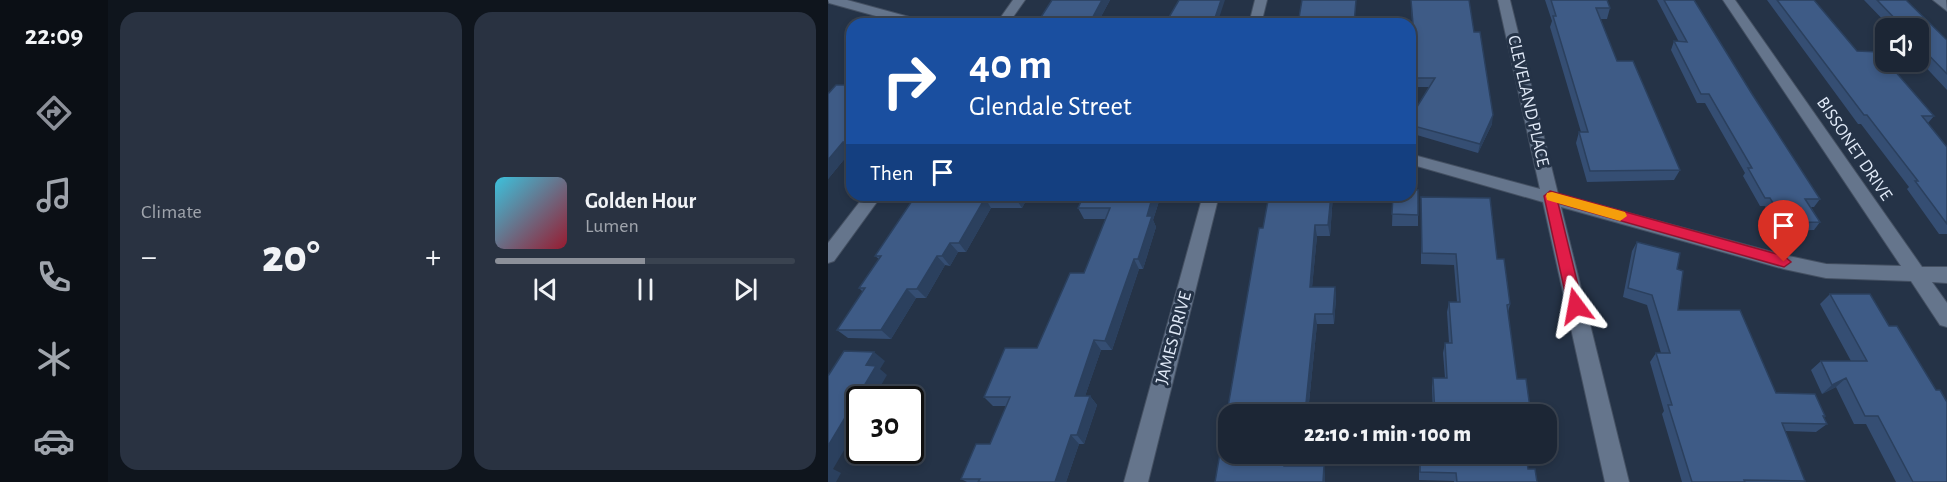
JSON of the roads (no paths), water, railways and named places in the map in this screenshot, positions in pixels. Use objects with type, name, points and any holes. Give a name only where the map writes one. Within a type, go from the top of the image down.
[{"type":"street","points":[[833,0],[898,18]]},
{"type":"street","points":[[1006,18],[1019,0]]},
{"type":"street","points":[[1256,18],[1261,0]]},
{"type":"street","name":"CLEVELAND PLACE","points":[[1504,0],[1617,482]]},
{"type":"street","name":"BISSONET DRIVE","points":[[1729,0],[1947,320]]},
{"type":"street","points":[[1939,0],[1947,7]]},
{"type":"street","points":[[1416,161],[1784,262],[1826,271],[1947,275]]},
{"type":"street","points":[[828,256],[869,201]]},
{"type":"street","name":"JAMES DRIVE","points":[[1136,482],[1209,201]]}]
